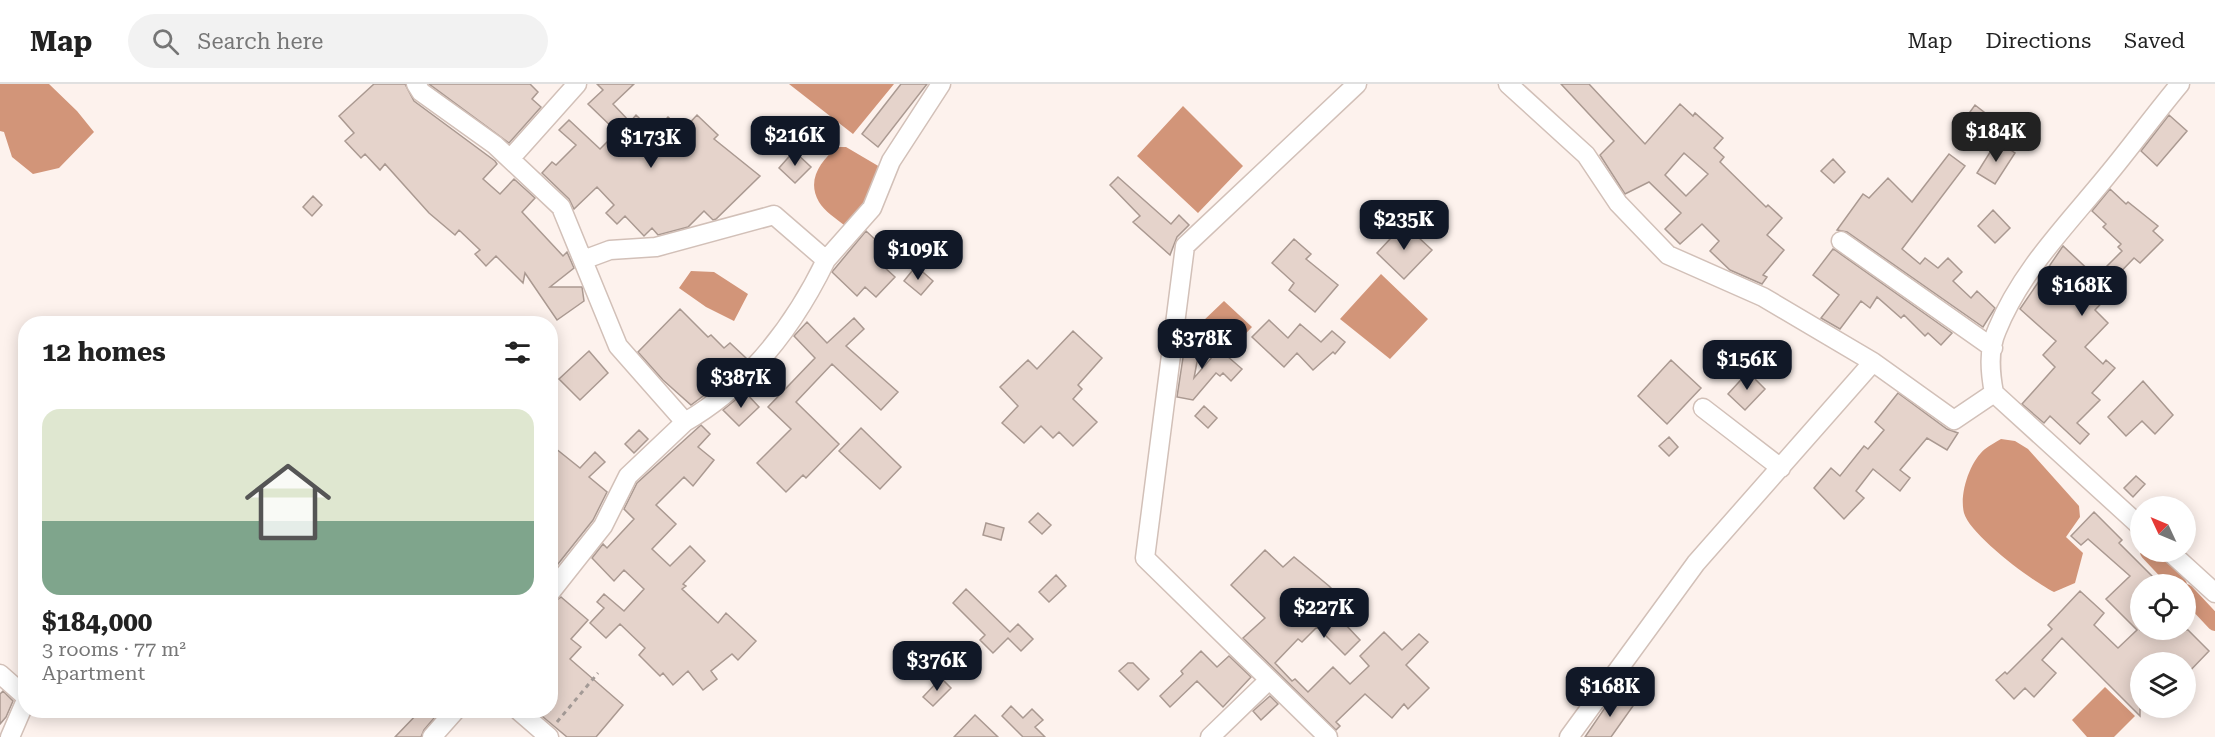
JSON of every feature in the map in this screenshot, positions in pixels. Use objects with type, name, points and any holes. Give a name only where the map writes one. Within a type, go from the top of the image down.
[{"type":"street","points":[[416,84],[421,92],[495,145],[561,207],[618,346],[685,422]]},
{"type":"street","points":[[510,159],[577,84]]},
{"type":"street","points":[[558,583],[603,526],[628,476],[685,422],[715,405],[762,359],[806,302],[826,260],[872,208],[891,161],[941,84]]},
{"type":"street","points":[[1328,737],[1145,558],[1185,246],[1357,84]]},
{"type":"street","points":[[1508,84],[1586,155],[1618,203],[1668,255],[1763,297],[1873,362],[1954,420],[1994,393]]},
{"type":"street","points":[[2130,517],[1994,393],[1989,370],[1996,331],[2011,300],[2041,252],[2106,177],[2180,84]]},
{"type":"street","points":[[583,260],[610,250],[656,247],[774,215],[826,260]]},
{"type":"street","points":[[1840,241],[1992,348]]},
{"type":"street","points":[[1569,737],[1696,563],[1873,362]]},
{"type":"street","points":[[1703,408],[1781,468]]},
{"type":"street","points":[[2181,562],[2215,593]]},
{"type":"street","points":[[0,674],[18,691]]},
{"type":"street","points":[[1210,737],[1269,680]]},
{"type":"street","points":[[10,737],[18,718]]},
{"type":"street","points":[[432,737],[449,718]]},
{"type":"street","points":[[527,718],[548,736]]},
{"type":"path","points":[[548,736],[598,673]]},
{"type":"shaded area","points":[[0,84],[49,84],[77,111],[94,132],[59,168],[33,174],[12,157],[4,132],[0,131]]},
{"type":"shaded area","points":[[789,84],[894,84],[853,134]]},
{"type":"shaded area","points":[[1183,106],[1243,166],[1198,213],[1137,156]]},
{"type":"shaded area","points":[[837,147],[846,147],[880,167],[858,219],[844,225],[821,205],[815,194],[814,186],[821,165]]},
{"type":"shaded area","points":[[691,271],[714,272],[748,294],[734,321],[706,307],[679,288]]},
{"type":"shaded area","points":[[1381,274],[1428,319],[1390,359],[1340,319]]},
{"type":"shaded area","points":[[1224,301],[1252,327],[1230,350],[1202,322]]},
{"type":"shaded area","points":[[2001,439],[2015,441],[2028,449],[2079,506],[2080,517],[2066,537],[2083,553],[2075,583],[2054,592],[2032,579],[1990,545],[1964,513],[1964,488],[1970,470],[1985,449]]},
{"type":"shaded area","points":[[2105,687],[2130,711],[2130,718],[2133,718],[2114,737],[2087,737],[2072,720]]},
{"type":"building","points":[[374,84],[405,84],[414,101],[495,161],[497,164],[483,179],[500,194],[514,179],[535,198],[522,212],[563,256],[567,252],[574,268],[550,287],[582,287],[584,301],[558,319],[558,316],[554,316],[525,273],[523,283],[496,256],[486,266],[475,254],[480,250],[459,230],[455,235],[429,213],[385,164],[380,170],[365,154],[361,158],[345,141],[354,133],[339,116]]},
{"type":"building","points":[[429,84],[530,84],[538,92],[532,99],[541,107],[509,143]]},
{"type":"building","points":[[597,84],[634,84],[613,104],[630,122],[636,115],[654,132],[668,117],[683,130],[697,115],[718,135],[714,139],[760,176],[716,219],[713,220],[704,211],[688,227],[658,235],[652,228],[644,236],[625,216],[617,224],[606,213],[614,205],[597,187],[574,209],[569,199],[542,173],[552,162],[556,165],[576,145],[559,130],[569,120],[600,149],[617,132],[588,104],[603,90]]},
{"type":"building","points":[[901,84],[927,84],[878,147],[862,134]]},
{"type":"building","points":[[1561,84],[1589,84],[1645,144],[1680,104],[1693,116],[1695,113],[1723,138],[1714,148],[1724,157],[1720,162],[1766,207],[1768,205],[1782,218],[1767,235],[1784,250],[1763,275],[1767,277],[1762,284],[1730,270],[1710,251],[1719,241],[1702,224],[1680,244],[1665,229],[1681,213],[1649,182],[1625,194],[1600,155],[1614,141]],"holes":[[[1684,153],[1708,174],[1686,196],[1665,175]]]},
{"type":"building","points":[[1975,105],[1989,116],[1974,138],[1959,127]]},
{"type":"building","points":[[2169,115],[2187,131],[2157,166],[2141,151]]},
{"type":"building","points":[[1997,141],[2015,153],[1995,184],[1977,173]]},
{"type":"building","points":[[794,151],[811,167],[795,183],[779,168]]},
{"type":"building","points":[[1949,154],[1965,166],[1902,249],[1920,264],[1925,258],[1938,268],[1948,258],[1962,272],[1953,281],[1971,298],[1977,291],[1995,308],[1983,327],[1847,232],[1837,230],[1863,194],[1869,198],[1888,178],[1912,202]]},
{"type":"building","points":[[1833,159],[1845,172],[1834,183],[1821,171]]},
{"type":"building","points":[[1118,177],[1171,224],[1179,215],[1189,225],[1177,237],[1170,255],[1133,222],[1140,216],[1110,185]]},
{"type":"building","points":[[2110,189],[2126,204],[2128,202],[2158,226],[2153,231],[2163,240],[2140,263],[2134,258],[2109,284],[2115,289],[2095,310],[2108,323],[2085,347],[2103,364],[2106,360],[2115,368],[2092,393],[2100,400],[2077,423],[2089,434],[2080,444],[2050,416],[2044,423],[2022,404],[2055,367],[2043,355],[2056,341],[2020,309],[2063,246],[2096,277],[2122,251],[2118,247],[2121,244],[2103,227],[2106,224],[2092,211]]},
{"type":"building","points":[[313,196],[322,205],[312,216],[303,207]]},
{"type":"building","points":[[1993,210],[2010,228],[1995,243],[1978,226]]},
{"type":"building","points":[[1404,224],[1432,250],[1404,279],[1377,253]]},
{"type":"building","points":[[866,231],[893,256],[883,266],[895,277],[876,297],[865,287],[857,296],[832,272]]},
{"type":"building","points":[[1294,239],[1311,254],[1306,259],[1338,285],[1315,312],[1289,290],[1294,283],[1272,263]]},
{"type":"building","points":[[1833,249],[1952,333],[1941,345],[1928,333],[1925,336],[1904,315],[1901,318],[1877,297],[1870,308],[1861,301],[1840,329],[1821,318],[1839,295],[1813,275]]},
{"type":"building","points":[[916,266],[933,281],[921,295],[904,281]]},
{"type":"building","points":[[680,309],[708,337],[711,335],[724,348],[730,343],[746,358],[722,382],[691,405],[663,380],[638,352]]},
{"type":"building","points":[[854,318],[864,329],[846,346],[898,392],[881,410],[832,364],[796,402],[839,444],[806,478],[803,475],[786,492],[757,463],[791,429],[768,407],[815,358],[794,336],[807,322],[827,343]]},
{"type":"building","points":[[1269,320],[1288,338],[1300,324],[1321,342],[1332,331],[1345,342],[1335,354],[1333,352],[1313,370],[1297,353],[1284,367],[1252,337]]},
{"type":"building","points":[[1073,331],[1102,358],[1078,385],[1082,389],[1073,399],[1097,422],[1073,446],[1059,432],[1053,438],[1041,426],[1024,443],[1002,423],[1018,406],[1000,387],[1028,360],[1037,369]]},
{"type":"building","points":[[1186,338],[1201,341],[1194,378],[1219,349],[1242,369],[1231,381],[1223,373],[1220,376],[1216,373],[1193,400],[1177,397]]},
{"type":"building","points":[[589,351],[608,373],[580,400],[559,379]]},
{"type":"building","points":[[1671,360],[1701,388],[1667,424],[1638,396]]},
{"type":"building","points":[[1748,372],[1765,389],[1745,410],[1728,394]]},
{"type":"building","points":[[2143,381],[2173,415],[2155,434],[2142,421],[2126,436],[2108,417]]},
{"type":"building","points":[[745,392],[759,407],[739,426],[723,410]]},
{"type":"building","points":[[1898,393],[1947,429],[1958,433],[1947,450],[1927,438],[1900,470],[1910,478],[1900,491],[1873,469],[1856,491],[1864,498],[1844,519],[1814,488],[1831,468],[1840,476],[1864,446],[1868,449],[1884,430],[1875,422]]},
{"type":"building","points":[[1204,406],[1217,418],[1208,428],[1195,416]]},
{"type":"building","points":[[701,425],[710,434],[698,447],[714,460],[693,486],[684,477],[656,505],[676,524],[652,549],[670,566],[690,546],[705,561],[683,584],[686,586],[682,589],[718,623],[726,613],[756,641],[738,660],[732,654],[711,671],[717,679],[703,690],[688,671],[673,685],[663,673],[660,676],[639,655],[645,648],[620,624],[606,638],[590,623],[604,608],[597,602],[604,594],[624,611],[644,589],[624,570],[614,581],[592,558],[603,544],[607,548],[634,519],[624,509],[637,483]]},
{"type":"building","points":[[861,428],[901,467],[880,489],[839,451]]},
{"type":"building","points":[[639,430],[648,439],[634,453],[625,444]]},
{"type":"building","points":[[1669,437],[1678,447],[1669,456],[1659,446]]},
{"type":"building","points":[[558,450],[580,468],[595,452],[605,462],[589,477],[607,492],[593,520],[558,564]]},
{"type":"building","points":[[2136,476],[2145,484],[2134,496],[2124,488]]},
{"type":"building","points":[[2094,512],[2122,540],[2119,543],[2130,554],[2130,562],[2138,562],[2150,574],[2130,574],[2130,576],[2088,539],[2081,545],[2071,536]]},
{"type":"building","points":[[1038,513],[1051,525],[1042,534],[1029,522]]},
{"type":"building","points":[[986,523],[1004,528],[1001,540],[983,535]]},
{"type":"building","points":[[1265,550],[1283,567],[1294,557],[1329,586],[1343,600],[1340,604],[1353,617],[1345,624],[1360,640],[1345,655],[1317,627],[1302,642],[1298,639],[1275,663],[1292,681],[1295,679],[1308,692],[1333,667],[1350,684],[1369,666],[1360,656],[1384,632],[1402,650],[1419,634],[1428,642],[1406,665],[1429,688],[1408,709],[1404,704],[1392,718],[1365,694],[1336,722],[1340,726],[1336,730],[1243,638],[1265,618],[1231,585]]},
{"type":"building","points":[[1056,575],[1066,586],[1049,602],[1039,592]]},
{"type":"building","points":[[2130,576],[2130,623],[2106,599]]},
{"type":"building","points":[[966,589],[1010,632],[1018,624],[1033,639],[1021,651],[1008,638],[993,653],[980,640],[985,635],[953,603]]},
{"type":"building","points":[[2080,591],[2104,613],[2094,625],[2118,648],[2130,637],[2130,640],[2196,640],[2196,638],[2209,651],[2196,665],[2196,652],[2130,652],[2130,706],[2062,638],[2042,660],[2056,673],[2034,697],[2025,688],[2014,699],[1996,680],[2005,672],[2007,674],[2052,629],[2048,625]]},
{"type":"building","points":[[561,597],[588,620],[571,639],[581,647],[570,659],[623,705],[596,737],[567,737],[544,718],[558,718],[558,599]]},
{"type":"building","points":[[1201,651],[1217,667],[1229,656],[1251,677],[1223,707],[1197,681],[1170,707],[1160,696],[1183,674],[1181,671]]},
{"type":"building","points":[[1128,663],[1133,663],[1149,679],[1138,690],[1119,671]]},
{"type":"building","points":[[941,678],[951,688],[933,706],[923,697]]},
{"type":"building","points":[[3,691],[13,701],[0,724],[0,694]]},
{"type":"building","points":[[1615,693],[1633,706],[1611,737],[1585,737]]},
{"type":"building","points":[[1270,696],[1278,704],[1261,720],[1253,711]]},
{"type":"building","points":[[1011,706],[1023,718],[1032,709],[1043,720],[1035,727],[1045,737],[1023,737],[1002,716]]},
{"type":"building","points":[[975,715],[998,737],[954,737]]},
{"type":"building","points":[[413,718],[434,718],[421,737],[395,737]]},
{"type":"waterway","points":[[2157,562],[2169,574]]},
{"type":"waterway","points":[[2196,603],[2215,623]]}]
